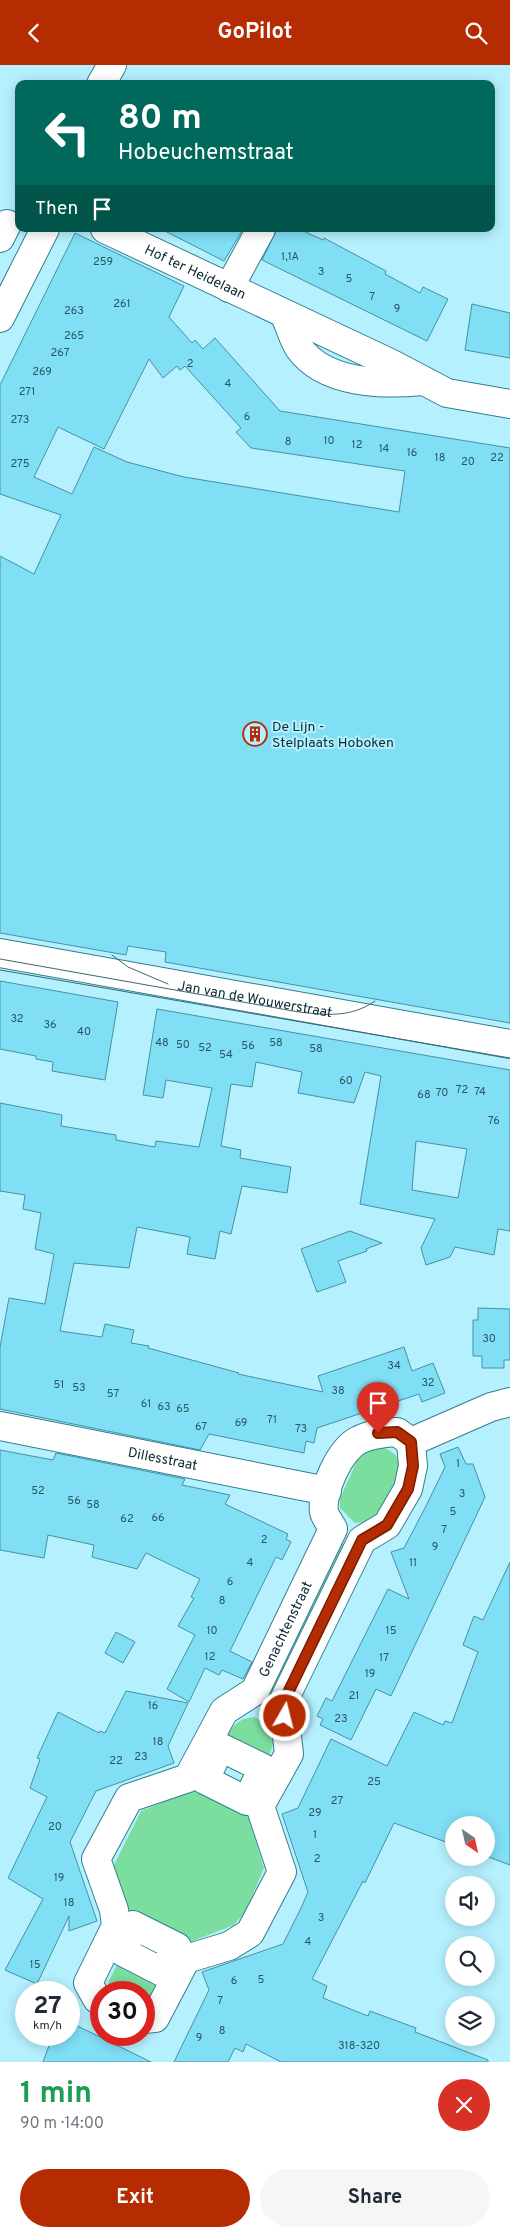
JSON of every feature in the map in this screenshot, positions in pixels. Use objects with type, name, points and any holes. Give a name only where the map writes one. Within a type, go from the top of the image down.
[{"type":"street","points":[[103,80],[112,65]]},
{"type":"street","points":[[122,80],[131,65]]},
{"type":"street","points":[[0,275],[10,231]]},
{"type":"street","points":[[0,318],[43,232]]},
{"type":"street","name":"Hof ter Heidelaan","points":[[111,232],[285,316],[299,348],[315,362],[330,371],[347,378],[389,385],[422,381],[447,393],[510,404]]},
{"type":"street","points":[[229,288],[259,232]]},
{"type":"street","name":"Jan van de Wouwerstraat","points":[[0,953],[510,1044]]},
{"type":"street","points":[[411,1442],[491,1407],[510,1403]]},
{"type":"street","name":"Dillesstraat","points":[[0,1426],[327,1491]]},
{"type":"street","points":[[155,2018],[186,1959],[229,1946],[250,1933],[282,1872],[254,1803],[290,1754],[283,1703],[362,1540],[387,1525],[408,1489],[413,1466],[411,1442],[397,1432],[378,1433],[358,1440],[336,1464],[327,1491],[324,1512],[334,1529],[362,1540]]},
{"type":"street","name":"Genachtenstraat","points":[[90,1987],[88,1983],[116,1926],[114,1910],[96,1859],[129,1798],[188,1778],[224,1711],[255,1691],[334,1529]]},
{"type":"street","points":[[255,1691],[283,1703]]},
{"type":"green space","points":[[376,1446],[393,1453],[397,1458],[399,1463],[398,1477],[382,1511],[368,1521],[355,1523],[340,1508],[340,1498],[359,1457],[367,1450]]},
{"type":"green space","points":[[340,1545],[347,1546],[276,1694],[272,1693],[270,1690]]},
{"type":"green space","points":[[255,1717],[268,1729],[273,1740],[270,1753],[263,1768],[220,1747],[233,1726],[242,1720]]},
{"type":"green space","points":[[199,1788],[247,1814],[264,1868],[246,1911],[234,1925],[177,1947],[133,1925],[112,1869],[141,1811]]},
{"type":"green space","points":[[123,1952],[162,1972],[155,1986],[155,1981],[109,1981]]},
{"type":"building","points":[[167,232],[241,232],[224,261]]},
{"type":"building","points":[[276,232],[306,232],[323,240],[324,238],[386,271],[385,274],[420,293],[423,287],[448,299],[427,341],[262,260]]},
{"type":"building","name":"De Lijn - Stelplaats Hoboken","points":[[75,233],[184,286],[169,317],[192,343],[195,340],[203,349],[215,338],[280,411],[510,448],[510,1023],[165,962],[166,952],[128,946],[126,955],[0,933],[0,556],[34,574],[61,515],[0,494],[0,385]],"holes":[[[149,359],[163,378],[177,366],[180,370],[185,366],[241,428],[236,432],[251,448],[405,471],[399,512],[184,477],[127,462],[94,447],[72,494],[34,477],[58,427],[104,449]]]},
{"type":"building","points":[[472,304],[510,313],[510,358],[465,350]]},
{"type":"building","points":[[0,981],[118,1002],[105,1080],[52,1071],[53,1062],[36,1059],[36,1056],[0,1049]]},
{"type":"building","points":[[157,1009],[510,1070],[510,1231],[498,1229],[494,1255],[455,1247],[450,1257],[426,1265],[421,1248],[435,1219],[360,1204],[381,1076],[365,1072],[354,1103],[298,1093],[302,1072],[256,1062],[252,1087],[231,1084],[221,1146],[241,1150],[240,1158],[291,1167],[287,1193],[242,1186],[231,1234],[220,1231],[215,1259],[187,1254],[190,1237],[137,1227],[129,1268],[74,1263],[60,1331],[102,1337],[105,1324],[134,1330],[131,1343],[149,1346],[148,1348],[238,1374],[323,1392],[318,1376],[404,1347],[412,1371],[433,1363],[445,1393],[422,1402],[419,1394],[317,1428],[314,1443],[306,1441],[304,1453],[209,1434],[200,1450],[0,1409],[0,1347],[9,1298],[45,1304],[54,1254],[35,1249],[41,1213],[23,1209],[25,1195],[0,1191],[0,1103],[62,1115],[61,1126],[116,1135],[116,1140],[155,1147],[156,1141],[199,1147],[212,1088],[166,1080],[163,1098],[143,1095]],"holes":[[[416,1141],[467,1149],[458,1198],[412,1190]]]},
{"type":"building","points":[[350,1231],[382,1243],[366,1249],[367,1251],[338,1261],[346,1282],[317,1292],[301,1249]]},
{"type":"building","points":[[478,1308],[510,1309],[510,1360],[504,1360],[504,1368],[482,1368],[482,1356],[473,1356],[473,1320],[478,1320]]},
{"type":"building","points":[[458,1447],[466,1464],[473,1464],[485,1497],[391,1696],[376,1689],[351,1740],[320,1725],[323,1719],[317,1716],[326,1698],[332,1701],[388,1589],[409,1599],[391,1552],[404,1548],[425,1508],[445,1467],[440,1454]]},
{"type":"building","points":[[0,1450],[53,1460],[56,1453],[185,1479],[182,1485],[230,1495],[225,1504],[288,1534],[286,1539],[291,1542],[282,1560],[276,1557],[230,1651],[252,1662],[243,1679],[222,1670],[219,1675],[205,1668],[189,1702],[167,1689],[195,1635],[178,1626],[194,1598],[191,1597],[200,1579],[146,1553],[137,1569],[92,1557],[94,1545],[48,1535],[44,1558],[0,1550]]},
{"type":"building","points":[[510,1562],[510,1865],[495,1859],[495,1816],[445,1816],[445,1842],[394,1823],[365,1883],[363,1881],[312,1979],[327,1986],[323,1998],[368,2016],[370,2011],[416,2028],[415,2032],[445,2044],[445,2046],[452,2046],[488,2060],[488,2062],[281,2062],[246,2044],[243,2052],[235,2048],[228,2062],[174,2062],[209,1990],[202,1972],[283,1944],[301,1908],[308,1892],[282,1814],[298,1808],[331,1739],[387,1766],[414,1712],[443,1725],[445,1721],[452,1723],[478,1652],[463,1645],[474,1616],[483,1620]]},
{"type":"building","points":[[116,1632],[135,1642],[123,1663],[105,1653]]},
{"type":"building","points":[[126,1691],[188,1703],[168,1746],[174,1763],[96,1791],[70,1842],[97,1921],[69,1931],[69,1916],[38,1981],[30,1981],[5,1970],[43,1899],[8,1878],[47,1797],[30,1788],[40,1759],[37,1758],[58,1712],[99,1733],[100,1731],[105,1733]]},
{"type":"building","points":[[80,2027],[90,2032],[90,2046],[118,2046],[151,2062],[43,2062],[49,2046],[80,2046]]},
{"type":"tram line","points":[[112,955],[128,967],[168,984]]},
{"type":"tram line","points":[[0,959],[299,1012],[319,1014],[348,1013],[375,1001]]},
{"type":"tram line","points":[[0,970],[510,1058]]},
{"type":"place","name":"De Lijn - Stelplaats Hoboken","points":[[255,734]]},
{"type":"route","points":[[285,1716],[283,1703],[362,1540],[387,1525],[408,1489],[413,1466],[411,1442],[397,1432],[378,1433]]}]
